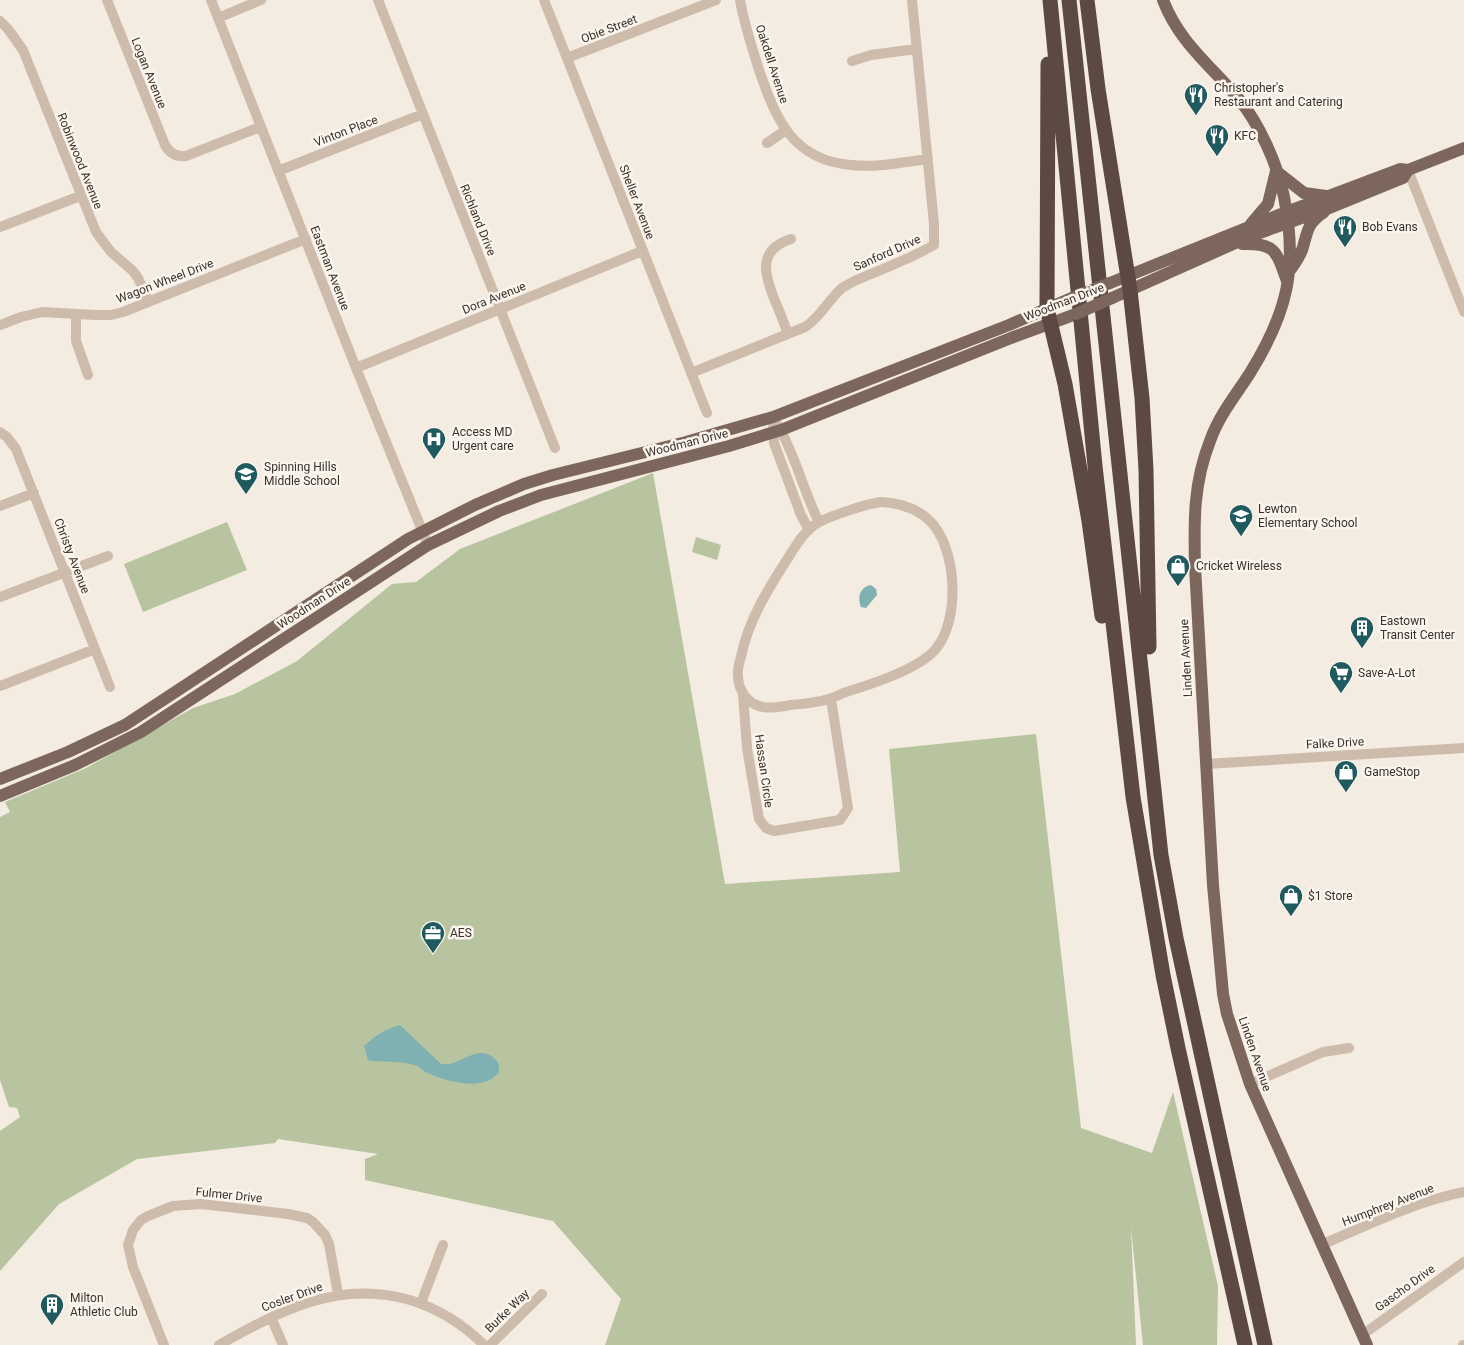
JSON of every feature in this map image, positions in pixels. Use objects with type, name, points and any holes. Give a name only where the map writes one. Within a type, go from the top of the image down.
[{"type":"highway","points":[[1046,0],[1049,316],[1065,384],[1089,522],[1109,668],[1154,928],[1198,1140],[1245,1345]]},
{"type":"highway","points":[[1050,0],[1095,466],[1132,797]]},
{"type":"highway","points":[[1069,0],[1161,855],[1176,938],[1265,1345]]},
{"type":"highway","points":[[1086,0],[1128,283],[1142,398],[1146,470],[1148,726]]},
{"type":"main road","name":"Linden Avenue","points":[[1166,1],[1181,34],[1249,113],[1260,132],[1276,171],[1284,197],[1291,238],[1289,277],[1281,310],[1270,339],[1248,377],[1226,406],[1210,439],[1199,472],[1195,495],[1195,567],[1214,897],[1223,994],[1230,1026],[1250,1084],[1364,1340]]},
{"type":"main road","name":"Woodman Drive","points":[[0,779],[68,752],[124,725],[422,532],[475,505],[524,484],[581,467],[686,442],[773,417],[1022,319],[1076,314],[1112,298],[1128,283],[1247,228],[1403,178],[1408,170],[1464,148]]},
{"type":"main road","points":[[1247,228],[1268,204],[1276,171],[1304,193],[1327,203],[1308,229],[1300,254],[1289,277]]},
{"type":"main road","name":"Woodman Drive","points":[[0,796],[75,765],[141,732],[428,545],[499,511],[541,495],[729,446],[777,431],[1026,332],[1074,297],[1110,283],[1128,283],[1234,244],[1286,217]]},
{"type":"main road","points":[[1234,244],[1260,243],[1271,248],[1289,277]]},
{"type":"street","name":"Logan Avenue","points":[[107,0],[165,145],[171,153],[186,156],[260,127]]},
{"type":"street","name":"Eastman Avenue","points":[[211,0],[428,545]]},
{"type":"street","points":[[218,18],[261,0]]},
{"type":"street","name":"Richland Drive","points":[[378,0],[555,448]]},
{"type":"street","name":"Sheller Avenue","points":[[544,0],[707,413]]},
{"type":"street","name":"Obie Street","points":[[567,58],[716,0]]},
{"type":"street","name":"Oakdell Avenue","points":[[740,0],[748,34],[770,103],[792,138],[805,149],[829,161],[864,166],[928,159]]},
{"type":"street","name":"Sanford Drive","points":[[691,373],[812,323],[835,294],[851,283],[919,254],[934,245],[934,224],[912,0]]},
{"type":"street","name":"Robinwood Avenue","points":[[0,21],[23,50],[93,227],[110,252],[133,271],[142,286],[148,302]]},
{"type":"street","points":[[852,61],[871,55],[916,49]]},
{"type":"street","name":"Vinton Place","points":[[278,171],[423,114]]},
{"type":"street","points":[[767,143],[786,130]]},
{"type":"street","points":[[1408,170],[1464,312]]},
{"type":"street","points":[[0,227],[80,196]]},
{"type":"street","name":"Wagon Wheel Drive","points":[[0,325],[42,312],[111,315],[123,312],[306,239]]},
{"type":"street","points":[[788,334],[766,272],[770,254],[780,245],[791,239]]},
{"type":"street","name":"Dora Avenue","points":[[356,368],[642,251]]},
{"type":"street","points":[[76,314],[76,341],[88,375]]},
{"type":"street","points":[[773,417],[777,431],[774,443],[801,515],[809,530]]},
{"type":"street","points":[[777,431],[785,438],[819,522]]},
{"type":"street","name":"Christy Avenue","points":[[3,434],[16,449],[110,687]]},
{"type":"street","points":[[0,506],[34,493]]},
{"type":"street","name":"Hassan Circle","points":[[881,502],[894,503],[915,510],[930,521],[941,536],[946,548],[953,588],[952,611],[948,629],[930,655],[914,666],[831,699],[780,707],[766,707],[753,703],[744,694],[738,682],[737,673],[742,652],[753,619],[777,575],[804,534],[809,530],[819,522],[881,502]]},
{"type":"street","points":[[0,597],[108,556]]},
{"type":"street","points":[[0,686],[95,649]]},
{"type":"street","name":"Hassan Circle","points":[[744,694],[747,748],[759,819],[766,828],[774,831],[840,820],[848,808],[831,699]]},
{"type":"street","name":"Falke Drive","points":[[1206,764],[1464,748]]},
{"type":"street","points":[[1250,1084],[1323,1052],[1349,1048]]},
{"type":"street","name":"Humphrey Avenue","points":[[1321,1245],[1430,1200],[1464,1192]]},
{"type":"street","name":"Fulmer Drive","points":[[164,1345],[134,1268],[128,1245],[133,1230],[141,1220],[173,1206],[210,1205],[307,1218],[321,1228],[325,1235],[338,1294]]},
{"type":"street","points":[[421,1303],[443,1245]]},
{"type":"street","name":"Gascho Drive","points":[[1364,1340],[1464,1262]]},
{"type":"street","name":"Cosler Drive","points":[[219,1345],[271,1317],[311,1301],[338,1294],[369,1293],[384,1294],[421,1303],[450,1317],[484,1345]]},
{"type":"street","name":"Burke Way","points":[[490,1345],[542,1294]]},
{"type":"street","points":[[271,1317],[283,1345]]},
{"type":"green space","points":[[653,473],[725,884],[900,872],[889,749],[1036,734],[1081,1128],[1152,1153],[1173,1092],[1218,1286],[1217,1345],[1143,1345],[1131,1227],[1136,1345],[605,1345],[621,1299],[553,1221],[365,1180],[365,1159],[378,1154],[278,1139],[275,1143],[137,1159],[59,1204],[0,1271],[0,1131],[20,1117],[17,1108],[9,1107],[0,1080],[0,817],[10,812],[5,802],[86,768],[193,708],[235,694],[297,661],[392,584],[416,582],[460,549]]},
{"type":"green space","points":[[227,522],[247,570],[143,612],[124,564]]},
{"type":"green space","points":[[696,537],[721,545],[717,560],[692,552]]},
{"type":"water","points":[[871,585],[876,589],[877,595],[866,608],[861,607],[860,593],[864,588]]},
{"type":"water","points":[[400,1025],[441,1064],[450,1064],[473,1054],[484,1053],[496,1060],[499,1072],[485,1082],[466,1084],[446,1080],[412,1064],[368,1060],[364,1046],[380,1033]]},
{"type":"place","name":"Christopher's Restaurant and Catering","points":[[1196,116]]},
{"type":"place","name":"KFC","points":[[1217,157]]},
{"type":"place","name":"Bob Evans","points":[[1345,248]]},
{"type":"place","name":"Access MD Urgent care","points":[[434,460]]},
{"type":"place","name":"Spinning Hills Middle School","points":[[246,495]]},
{"type":"place","name":"Lewton Elementary School","points":[[1241,537]]},
{"type":"place","name":"Cricket Wireless","points":[[1178,587]]},
{"type":"place","name":"Eastown Transit Center","points":[[1362,649]]},
{"type":"place","name":"Save-A-Lot","points":[[1341,694]]},
{"type":"place","name":"GameStop","points":[[1346,793]]},
{"type":"place","name":"$1 Store","points":[[1291,917]]},
{"type":"place","name":"AES","points":[[433,954]]},
{"type":"place","name":"Milton Athletic Club","points":[[52,1326]]}]
